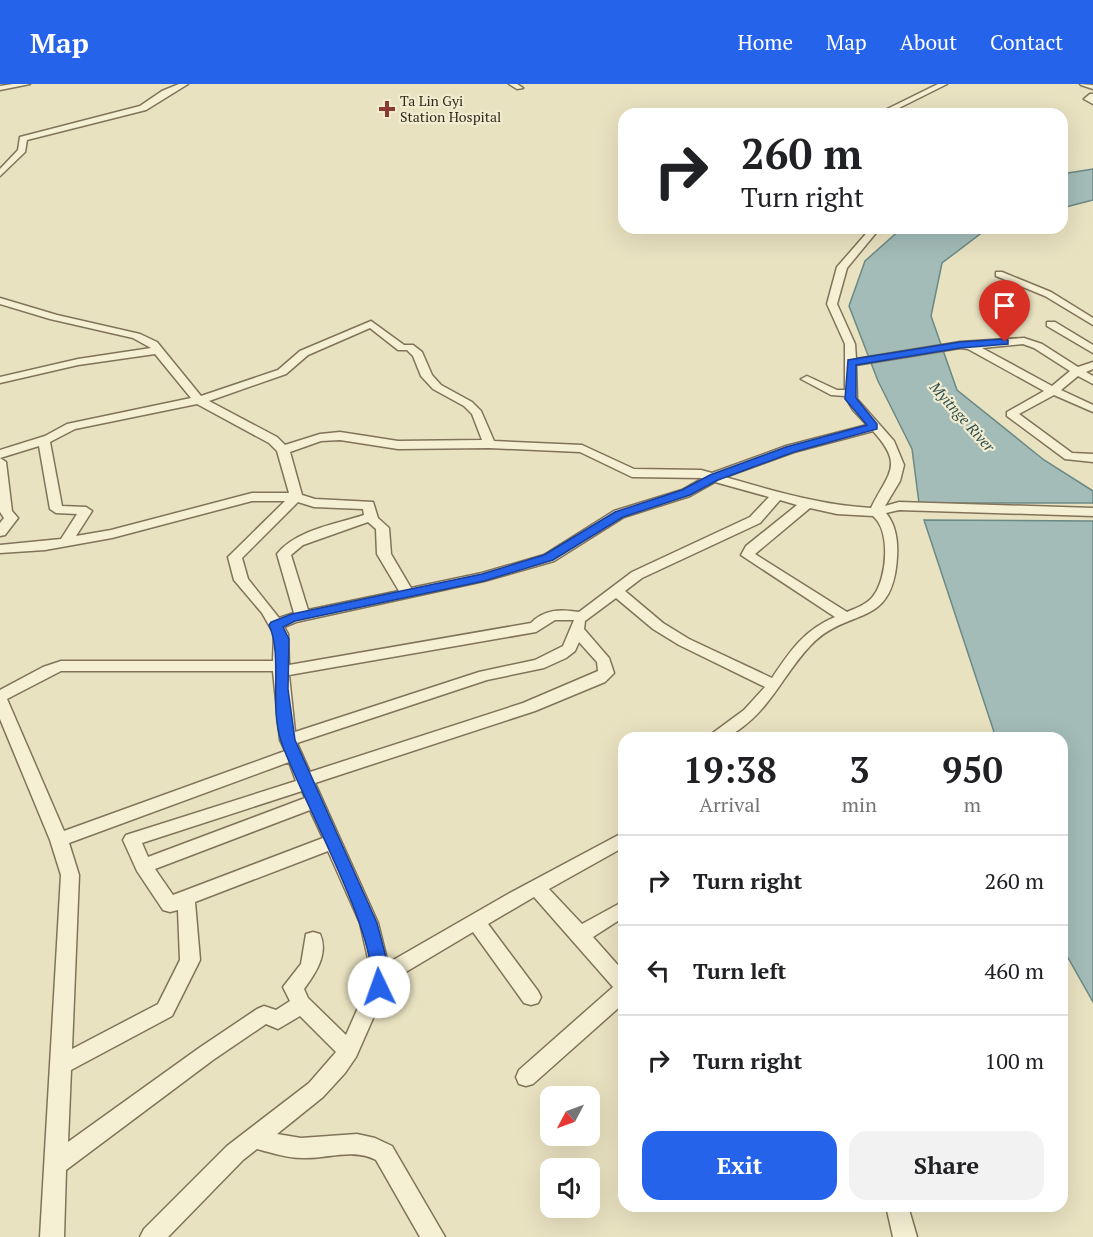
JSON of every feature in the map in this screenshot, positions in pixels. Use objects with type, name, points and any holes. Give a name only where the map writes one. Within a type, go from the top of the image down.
[{"type":"street","points":[[0,88],[27,84]]},
{"type":"street","points":[[0,174],[22,150],[23,139],[143,108],[165,93],[185,84]]},
{"type":"street","points":[[894,108],[944,84]]},
{"type":"street","points":[[1083,84],[1093,87]]},
{"type":"street","points":[[1093,96],[1088,99],[1093,102]]},
{"type":"street","points":[[871,234],[842,267],[834,287],[832,308],[857,362],[850,393],[855,406],[888,442],[897,464],[897,474],[883,494],[876,512]]},
{"type":"street","points":[[999,274],[1053,297],[1093,322]]},
{"type":"street","points":[[0,300],[54,317],[135,336],[159,350],[200,400],[273,440],[283,450],[296,497]]},
{"type":"street","points":[[0,454],[44,441],[72,426],[200,400],[282,372],[304,353],[371,324],[402,348],[409,347],[418,354],[427,376],[437,387],[468,404],[477,413],[489,444]]},
{"type":"street","points":[[1051,324],[1093,350]]},
{"type":"street","points":[[857,362],[965,346],[1024,341],[1038,346],[1093,381]]},
{"type":"street","points":[[965,346],[1029,380],[1093,409]]},
{"type":"street","points":[[0,380],[78,363],[159,350]]},
{"type":"street","points":[[1093,365],[1077,371],[1055,390],[1011,414],[1069,456],[1093,458]]},
{"type":"street","points":[[807,379],[835,393],[850,393]]},
{"type":"street","points":[[276,625],[302,616],[484,577],[549,558],[619,514],[686,493],[714,477],[790,450],[874,427]]},
{"type":"street","points":[[283,450],[320,438],[340,436],[398,446],[489,444],[582,449],[632,472],[701,474],[807,504],[858,512],[876,512],[899,506],[1093,512]]},
{"type":"street","points":[[44,441],[56,509],[86,511],[66,542]]},
{"type":"street","points":[[0,462],[6,510],[11,518],[0,532]]},
{"type":"street","points":[[59,840],[290,747],[484,676],[539,664],[570,648],[579,624],[636,575],[755,520],[778,495]]},
{"type":"street","points":[[296,497],[235,557],[241,580],[268,611],[282,634],[281,689],[290,747],[369,923],[382,976]]},
{"type":"street","points":[[0,549],[66,542],[127,531],[241,499],[296,497],[314,503],[368,505],[371,517],[381,525],[384,554],[408,594]]},
{"type":"street","points":[[807,504],[751,549],[748,555],[844,617]]},
{"type":"street","points":[[722,732],[750,712],[774,685],[785,664],[815,633],[874,604],[888,579],[890,529],[886,520],[876,512]]},
{"type":"street","points":[[302,616],[298,596],[285,569],[285,554],[298,542],[371,517]]},
{"type":"street","points":[[617,591],[658,626],[684,642],[774,685]]},
{"type":"street","points":[[52,1237],[70,875],[59,840],[0,698],[61,666],[281,668],[536,627],[540,621],[560,613],[579,624],[604,661],[606,673],[600,678],[529,707],[132,840],[143,866],[170,906],[332,842]]},
{"type":"street","points":[[143,866],[314,802]]},
{"type":"street","points":[[152,1237],[253,1138],[316,1090],[349,1051],[382,976],[618,842]]},
{"type":"street","points":[[536,887],[618,980]]},
{"type":"street","points":[[62,1065],[165,1010],[190,960],[186,898]]},
{"type":"street","points":[[580,935],[618,909]]},
{"type":"street","points":[[476,921],[531,997]]},
{"type":"street","points":[[313,940],[310,967],[293,987],[301,1004],[349,1051]]},
{"type":"street","points":[[526,1077],[618,995]]},
{"type":"street","points":[[56,1164],[206,1054],[264,1015],[278,1020],[301,1004]]},
{"type":"street","points":[[253,1138],[306,1149],[360,1143],[374,1146],[384,1153],[433,1237]]},
{"type":"street","points":[[899,1212],[905,1237]]},
{"type":"water","points":[[1093,169],[1093,200],[1068,206],[1068,173]]},
{"type":"water","name":"Myitnge River","points":[[895,234],[980,234],[942,263],[931,316],[957,390],[1044,460],[1093,491],[1093,503],[919,503],[912,449],[878,381],[849,306],[865,261]]},
{"type":"water","points":[[924,520],[1093,521],[1093,1002],[1068,958],[1068,732],[994,732]]},
{"type":"place","name":"Ta Lin Gyi Station Hospital","points":[[387,109]]},
{"type":"route","points":[[379,987],[382,976],[369,923],[288,740],[281,689],[282,634],[276,625],[283,620],[484,577],[549,558],[586,532],[619,514],[686,493],[714,477],[790,450],[874,427],[850,399],[851,363],[960,345],[1005,342]]}]
